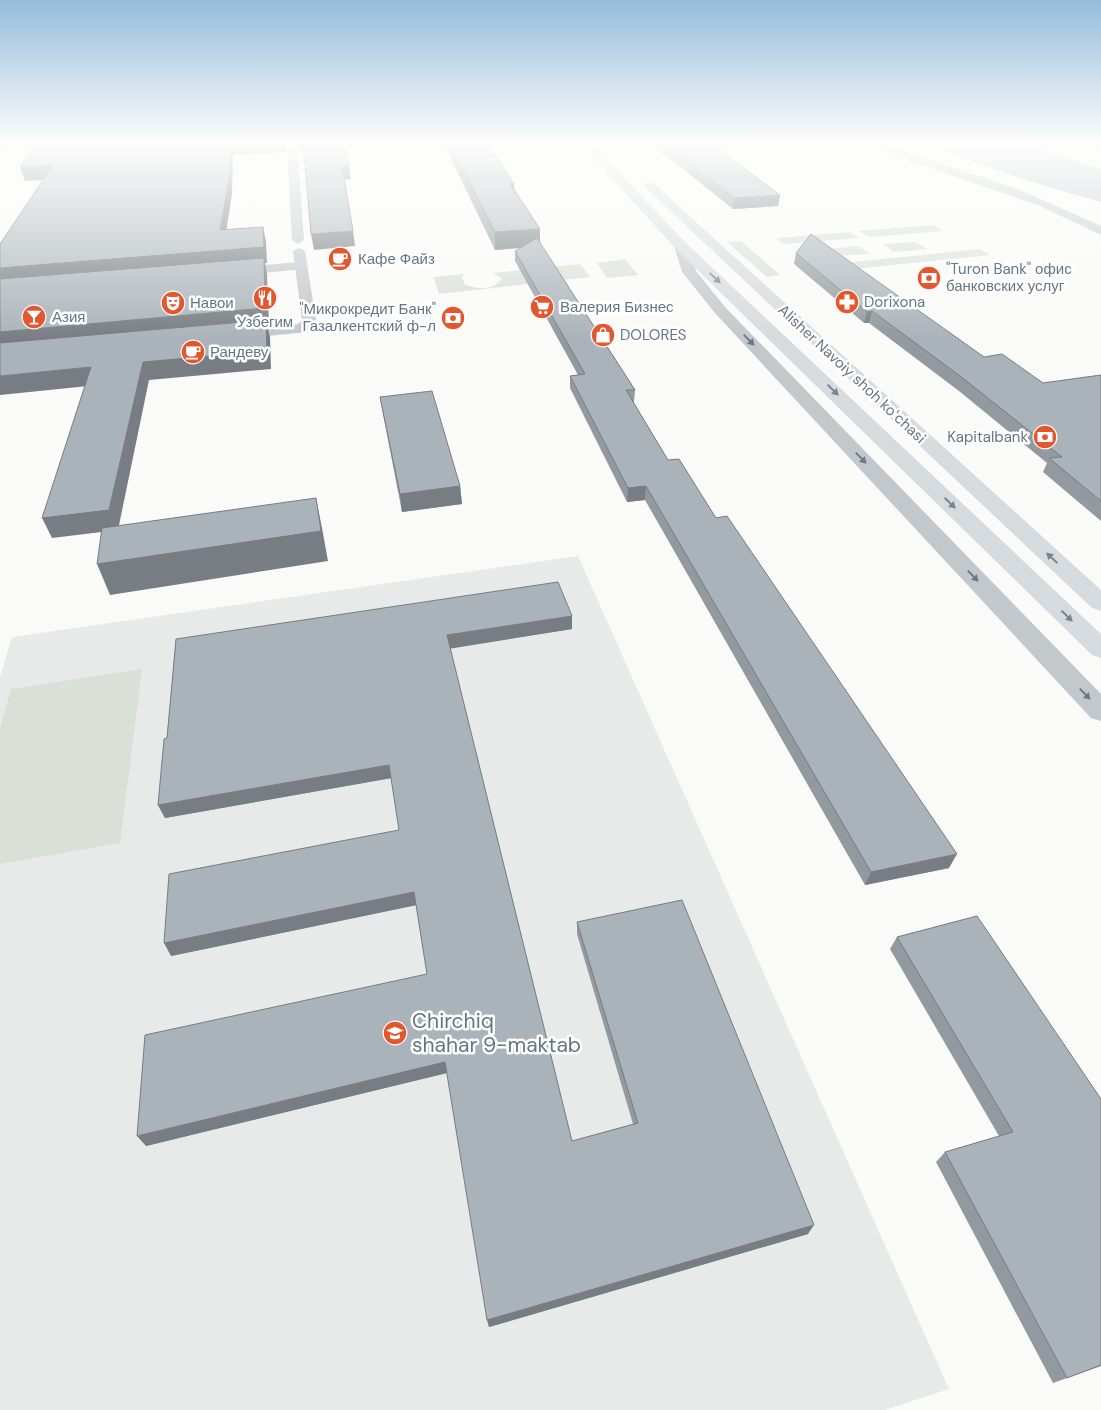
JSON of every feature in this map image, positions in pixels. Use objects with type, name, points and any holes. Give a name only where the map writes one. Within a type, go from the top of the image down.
[{"type":"main road","name":"Alisher Navoiy shoh koʻchasi","points":[[645,208],[681,246],[1101,649]]},
{"type":"main road","name":"Alisher Navoiy shoh koʻchasi","points":[[673,208],[1101,603]]},
{"type":"street","points":[[296,208],[299,245]]},
{"type":"street","points":[[1055,208],[1100,229]]},
{"type":"street","name":"Alisher Navoiy shoh koʻchasi","points":[[681,246],[689,272],[720,310],[1101,711]]},
{"type":"street","points":[[212,273],[300,266]]},
{"type":"street","points":[[213,336],[300,329]]},
{"type":"lane","points":[[299,245],[300,266],[309,320],[300,329]]},
{"type":"shaded area","points":[[933,225],[943,231],[868,237],[859,231]]},
{"type":"shaded area","points":[[850,232],[858,238],[783,244],[776,238]]},
{"type":"shaded area","points":[[741,241],[780,275],[767,277],[727,242]]},
{"type":"shaded area","points":[[915,242],[927,249],[894,252],[883,244]]},
{"type":"shaded area","points":[[859,246],[870,254],[836,256],[826,249]]},
{"type":"shaded area","points":[[979,249],[990,255],[825,272],[815,266]]},
{"type":"shaded area","points":[[625,259],[638,275],[607,278],[597,263]]},
{"type":"shaded area","points":[[580,264],[590,277],[439,294],[433,277],[464,274],[462,277],[465,285],[486,288],[495,285],[502,278],[492,273]]},
{"type":"shaded area","name":"Chirchiq shahar 9-maktab","points":[[578,556],[949,1389],[885,1410],[0,1410],[0,677],[12,637]]},
{"type":"shaded area","points":[[142,669],[120,843],[0,864],[0,728],[11,689]]},
{"type":"building","points":[[24,208],[224,208],[220,230],[263,227],[264,247],[0,268],[0,244]]},
{"type":"building","points":[[309,208],[349,208],[353,231],[311,234]]},
{"type":"building","points":[[483,208],[526,208],[540,229],[495,232]]},
{"type":"building","points":[[811,234],[984,357],[1002,354],[1043,383],[1101,375],[1101,501],[1049,458],[1062,457],[964,379],[872,311],[867,312],[796,253]]},
{"type":"building","points":[[537,238],[635,390],[626,390],[668,460],[679,459],[716,518],[727,516],[957,854],[871,872],[646,486],[628,488],[570,376],[585,374],[515,251]]},
{"type":"building","points":[[264,258],[265,308],[0,332],[0,279]]},
{"type":"building","points":[[266,320],[267,351],[143,362],[109,510],[42,518],[91,367],[0,376],[0,343]]},
{"type":"building","points":[[432,391],[460,486],[400,494],[380,397]]},
{"type":"building","points":[[316,498],[321,531],[97,564],[102,528]]},
{"type":"building","points":[[558,582],[572,616],[447,635],[572,1141],[638,1123],[577,922],[682,900],[814,1225],[487,1320],[445,1062],[137,1136],[145,1035],[427,974],[414,892],[164,943],[169,874],[399,830],[389,765],[158,805],[164,739],[167,738],[176,639]]},
{"type":"building","points":[[977,916],[1101,1099],[1101,1365],[1067,1378],[945,1152],[1013,1132],[897,937]]},
{"type":"place","name":"Кафе Файз","points":[[340,259]]},
{"type":"place","name":"\"Turon Bank\" офис банковских услуг","points":[[929,278]]},
{"type":"place","name":"Узбегим","points":[[265,298]]},
{"type":"place","name":"Dorixona","points":[[847,302]]},
{"type":"place","name":"Навои","points":[[173,303]]},
{"type":"place","name":"Валерия Бизнес","points":[[542,307]]},
{"type":"place","name":"Азия","points":[[34,317]]},
{"type":"place","name":"\"Микрокредит Банк\" Газалкентский ф-л","points":[[453,318]]},
{"type":"place","name":"DOLORES","points":[[603,335]]},
{"type":"place","name":"Рандеву","points":[[193,352]]},
{"type":"place","name":"Kapitalbank","points":[[1045,437]]},
{"type":"place","name":"Chirchiq shahar 9-maktab","points":[[395,1033]]}]
